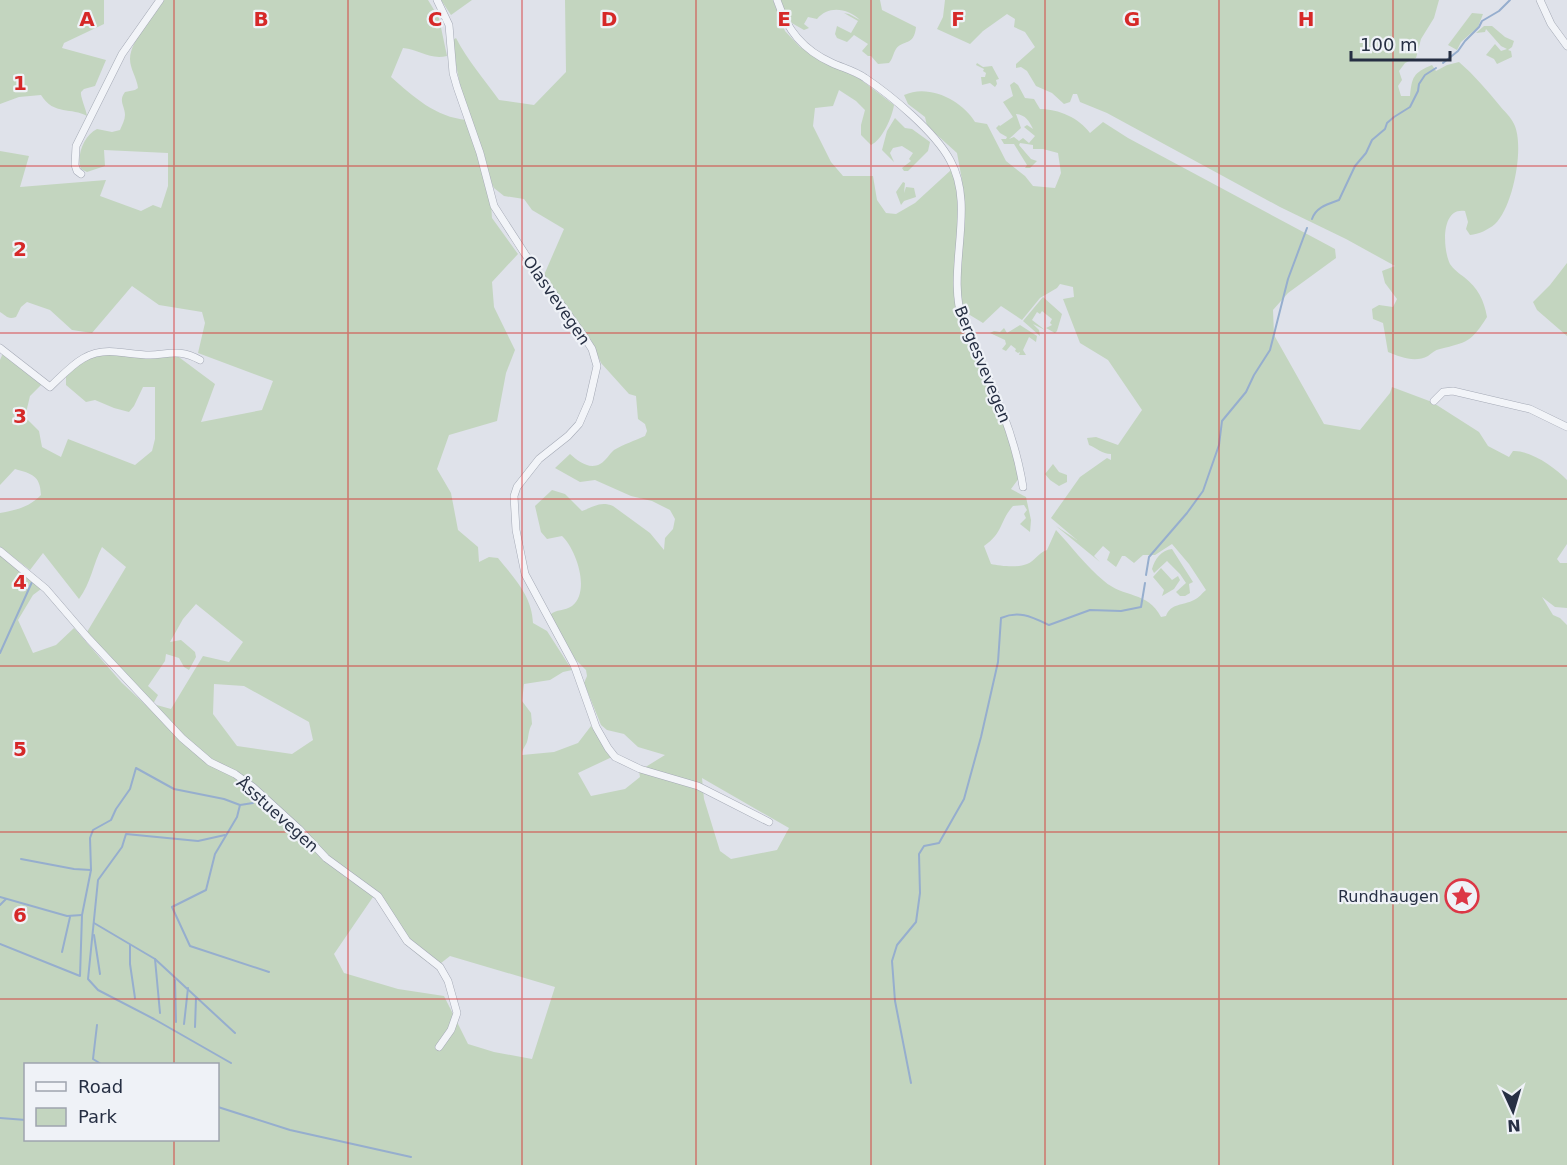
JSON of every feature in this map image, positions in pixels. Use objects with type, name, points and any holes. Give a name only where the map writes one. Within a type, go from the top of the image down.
[{"type":"street","points":[[81,174],[75,165],[76,146],[122,54],[160,0]]},
{"type":"street","name":"Olasvevegen","points":[[437,0],[449,25],[457,87],[480,153],[494,206],[592,349],[597,366],[587,407],[579,424],[539,459],[517,487],[514,496],[516,530],[525,574],[574,665],[596,727],[615,757],[640,769],[698,786],[769,822]]},
{"type":"street","name":"Bergesvevegen","points":[[777,0],[789,29],[803,46],[829,62],[863,76],[878,87],[919,123],[941,146],[950,160],[957,175],[961,212],[956,282],[957,302],[1011,434],[1023,487]]},
{"type":"street","points":[[1539,0],[1551,24],[1567,46]]},
{"type":"street","points":[[0,348],[50,387],[70,366],[95,352],[148,355],[179,352],[200,360]]},
{"type":"street","points":[[1434,401],[1443,392],[1454,391],[1530,409],[1567,427]]},
{"type":"street","name":"Åsstuevegen","points":[[0,551],[46,589],[89,639],[182,738],[210,762],[235,774],[253,787],[299,829],[326,858],[378,896],[407,941],[440,967],[448,981],[457,1013],[451,1030],[439,1047]]},
{"type":"green space","points":[[0,0],[104,0],[104,24],[64,43],[62,48],[106,60],[95,86],[81,92],[87,116],[52,106],[41,95],[19,97],[0,104]]},
{"type":"green space","points":[[164,0],[428,0],[439,18],[447,56],[435,57],[403,48],[391,77],[417,99],[435,110],[467,120],[491,204],[492,218],[518,254],[492,282],[494,307],[515,350],[506,373],[497,421],[449,435],[437,469],[451,493],[458,530],[478,547],[479,562],[489,557],[498,558],[526,596],[530,604],[533,623],[547,631],[572,670],[563,672],[550,680],[524,684],[522,701],[531,713],[532,724],[522,755],[554,752],[578,743],[591,726],[612,757],[578,773],[591,796],[625,789],[640,777],[639,771],[665,755],[638,747],[624,734],[607,730],[601,725],[584,683],[587,676],[586,670],[575,659],[550,615],[569,608],[578,599],[581,581],[576,560],[562,536],[547,539],[541,532],[535,506],[552,490],[565,494],[582,511],[601,504],[613,506],[650,533],[664,550],[665,538],[673,529],[675,519],[670,510],[652,501],[631,496],[595,480],[580,482],[555,468],[570,454],[580,462],[596,466],[614,450],[645,436],[647,431],[645,424],[638,419],[636,396],[629,394],[601,363],[591,340],[544,275],[564,229],[532,210],[524,199],[504,196],[494,188],[491,182],[484,154],[463,99],[453,40],[456,38],[499,100],[534,105],[566,72],[565,0],[773,0],[785,31],[800,47],[860,79],[894,105],[886,128],[871,145],[861,135],[865,110],[856,101],[839,90],[833,106],[815,108],[813,126],[831,162],[843,176],[873,176],[877,200],[886,213],[896,214],[915,203],[951,170],[956,182],[959,202],[955,300],[1009,429],[1019,478],[1011,489],[1026,497],[1031,520],[1030,532],[1020,524],[1026,518],[1024,514],[1027,510],[1024,505],[1013,506],[995,536],[984,546],[991,564],[1014,566],[1030,563],[1047,550],[1056,530],[1104,581],[1149,603],[1161,617],[1166,616],[1174,607],[1196,599],[1206,590],[1172,544],[1155,555],[1143,555],[1134,563],[1122,556],[1116,567],[1107,560],[1110,552],[1103,546],[1094,556],[1100,562],[1056,526],[1077,540],[1051,518],[1080,477],[1107,458],[1111,460],[1111,454],[1089,445],[1087,438],[1096,437],[1118,445],[1142,410],[1108,360],[1080,343],[1063,299],[1074,297],[1073,287],[1060,284],[1040,298],[1022,320],[1001,306],[983,323],[965,312],[959,298],[964,209],[957,153],[927,126],[925,117],[908,104],[904,95],[924,91],[954,101],[970,114],[975,122],[987,124],[1006,161],[1025,176],[1033,186],[1055,188],[1061,173],[1058,153],[1033,149],[1033,145],[1020,143],[1019,145],[1031,159],[1037,161],[1030,168],[1025,168],[1027,165],[1014,144],[1004,144],[1001,139],[1007,137],[996,128],[1013,117],[1003,102],[1013,96],[1010,85],[1014,82],[1025,98],[1034,99],[1040,109],[1068,115],[1090,133],[1103,122],[1128,138],[1335,249],[1336,258],[1288,293],[1273,310],[1274,335],[1324,424],[1360,430],[1390,393],[1392,387],[1432,402],[1479,432],[1488,446],[1509,457],[1513,451],[1534,456],[1567,480],[1567,544],[1557,559],[1560,563],[1567,563],[1567,608],[1555,607],[1542,597],[1553,615],[1567,625],[1567,1165],[0,1165],[0,555],[41,589],[33,595],[18,620],[33,653],[56,645],[74,628],[122,683],[150,709],[87,632],[126,567],[102,547],[79,599],[43,553],[30,570],[0,547],[0,513],[22,507],[41,495],[39,483],[34,476],[15,469],[0,485],[0,360],[3,353],[42,384],[30,396],[25,417],[39,431],[42,447],[61,457],[68,439],[135,465],[152,451],[155,439],[155,387],[143,387],[129,412],[95,400],[86,402],[66,385],[66,377],[77,364],[103,353],[176,355],[215,384],[201,422],[262,410],[273,381],[198,353],[205,323],[202,312],[159,305],[132,286],[92,333],[72,330],[50,310],[27,302],[21,307],[16,317],[9,318],[0,312],[0,151],[29,156],[20,187],[106,180],[100,196],[141,211],[153,205],[161,208],[168,186],[168,153],[104,150],[105,166],[87,172],[81,169],[80,164],[82,146],[92,132],[97,129],[112,132],[120,130],[125,117],[123,95],[125,92],[138,88],[130,59],[134,43]],"holes":[[[1016,114],[1025,117],[1033,129],[1027,125],[1024,127],[1035,136],[1029,143],[1023,138],[1019,141],[1014,137],[1009,139],[1021,128]],[[196,604],[243,642],[229,662],[203,656],[171,709],[153,704],[158,695],[148,686],[165,661],[166,654],[179,658],[184,667],[189,670],[196,657],[195,652],[181,640],[170,642],[183,619]],[[214,684],[244,686],[309,722],[313,740],[292,754],[237,746],[213,714]],[[702,778],[789,828],[777,850],[731,859],[720,851],[704,799]],[[373,897],[376,898],[404,941],[418,955],[436,967],[450,956],[555,987],[532,1059],[494,1052],[468,1044],[444,996],[398,989],[344,973],[334,954]]]},
{"type":"green space","points":[[441,0],[472,0],[451,15]]},
{"type":"green space","points":[[780,0],[880,0],[882,10],[916,27],[915,33],[911,40],[896,49],[889,63],[878,64],[862,51],[868,44],[854,35],[847,42],[837,38],[835,34],[837,26],[851,33],[858,21],[844,13],[860,20],[855,16],[844,11],[832,10],[817,19],[808,17],[804,24],[809,28],[804,30],[790,22]]},
{"type":"green space","points":[[945,0],[1439,0],[1434,18],[1421,39],[1416,58],[1405,63],[1399,71],[1402,80],[1398,86],[1401,96],[1410,96],[1417,73],[1432,65],[1436,71],[1459,62],[1509,117],[1517,134],[1518,161],[1512,191],[1495,224],[1480,233],[1470,235],[1466,229],[1468,222],[1465,211],[1457,212],[1447,222],[1445,240],[1450,264],[1477,290],[1487,317],[1477,332],[1468,340],[1437,350],[1423,358],[1408,359],[1388,352],[1383,323],[1373,319],[1372,309],[1379,305],[1393,307],[1397,299],[1385,283],[1382,271],[1395,266],[1280,207],[1107,113],[1080,102],[1077,94],[1073,94],[1070,102],[1064,104],[1052,93],[1036,86],[1027,71],[1021,67],[1016,68],[1016,64],[1035,47],[1025,32],[1014,27],[1015,19],[1007,14],[983,31],[970,44],[937,29],[943,17]]},
{"type":"green space","points":[[1472,13],[1483,14],[1478,27],[1461,42],[1457,50],[1448,45]]},
{"type":"green space","points":[[1484,26],[1492,26],[1514,41],[1508,50],[1511,51],[1512,57],[1497,64],[1494,59],[1486,55],[1495,44],[1501,51],[1507,49],[1501,46],[1486,29],[1485,32],[1476,33]]},
{"type":"green space","points":[[977,63],[983,67],[992,66],[999,79],[996,80],[995,87],[990,83],[982,85],[981,77],[985,77],[986,73],[984,69],[976,65]]},
{"type":"green space","points":[[895,118],[905,128],[912,129],[930,142],[928,151],[908,171],[902,168],[911,161],[909,159],[913,153],[902,146],[893,148],[890,153],[894,162],[882,150],[887,131]]},
{"type":"green space","points":[[903,182],[905,183],[904,193],[906,187],[914,188],[916,197],[904,201],[901,205],[896,192]]},
{"type":"green space","points":[[1567,263],[1567,336],[1537,310],[1533,302]]},
{"type":"green space","points":[[1043,297],[1062,314],[1055,333],[1046,328],[1052,325],[1050,323],[1052,319],[1042,311],[1040,314],[1037,312],[1032,320],[1045,330],[1033,324],[1039,330],[1040,336],[1023,321]]},
{"type":"green space","points":[[1020,325],[1037,336],[1036,342],[1029,337],[1023,350],[1026,355],[1019,355],[1020,352],[1015,351],[1016,349],[1011,345],[1006,351],[1002,349],[1006,344],[1005,340],[990,333],[1000,332],[1004,328],[1007,333]]},
{"type":"green space","points":[[1053,464],[1059,472],[1067,475],[1067,482],[1059,486],[1045,474]]},
{"type":"green space","points":[[1172,549],[1193,582],[1189,584],[1190,593],[1185,596],[1180,596],[1176,592],[1186,583],[1167,561],[1154,573],[1152,569],[1159,556]]},
{"type":"green space","points":[[1161,568],[1172,580],[1178,576],[1180,580],[1174,589],[1162,596],[1164,590],[1153,577]]},
{"type":"waterway","points":[[1443,63],[1458,51],[1482,21],[1499,11],[1510,0]]},
{"type":"waterway","points":[[1312,219],[1319,209],[1339,200],[1355,166],[1366,153],[1372,140],[1385,129],[1387,123],[1410,107],[1419,84],[1425,75],[1436,68]]},
{"type":"waterway","points":[[1146,575],[1149,557],[1203,491],[1219,445],[1222,421],[1246,392],[1270,350],[1288,279],[1307,228]]},
{"type":"waterway","points":[[0,653],[32,582]]},
{"type":"waterway","points":[[911,1083],[895,1001],[892,961],[897,945],[916,922],[920,893],[919,854],[924,846],[939,843],[964,799],[998,662],[1001,618],[1020,615],[1049,625],[1090,610],[1121,611],[1141,607],[1145,583]]},
{"type":"waterway","points":[[0,944],[80,976],[82,915],[91,870],[90,838],[93,830],[111,820],[130,789],[136,768],[174,789],[224,799],[240,805]]},
{"type":"waterway","points":[[253,803],[240,805],[237,817],[215,854],[206,890],[172,907],[190,946],[269,972]]},
{"type":"waterway","points":[[225,835],[198,841],[126,834],[122,847],[98,880],[88,979],[98,990],[231,1063]]},
{"type":"waterway","points":[[21,859],[91,870]]},
{"type":"waterway","points":[[0,897],[67,916],[82,915]]},
{"type":"waterway","points":[[0,905],[6,899]]},
{"type":"waterway","points":[[62,952],[70,917]]},
{"type":"waterway","points":[[94,923],[155,959],[235,1033]]},
{"type":"waterway","points":[[94,935],[100,974]]},
{"type":"waterway","points":[[130,945],[135,998]]},
{"type":"waterway","points":[[155,959],[160,1013]]},
{"type":"waterway","points":[[175,980],[176,1022]]},
{"type":"waterway","points":[[184,1024],[188,988]]},
{"type":"waterway","points":[[195,1027],[196,998]]},
{"type":"waterway","points":[[97,1025],[93,1059],[99,1063]]},
{"type":"waterway","points":[[219,1107],[290,1130],[411,1157]]},
{"type":"waterway","points":[[0,1118],[24,1120]]},
{"type":"place","name":"Rundhaugen","points":[[1462,896]]}]
